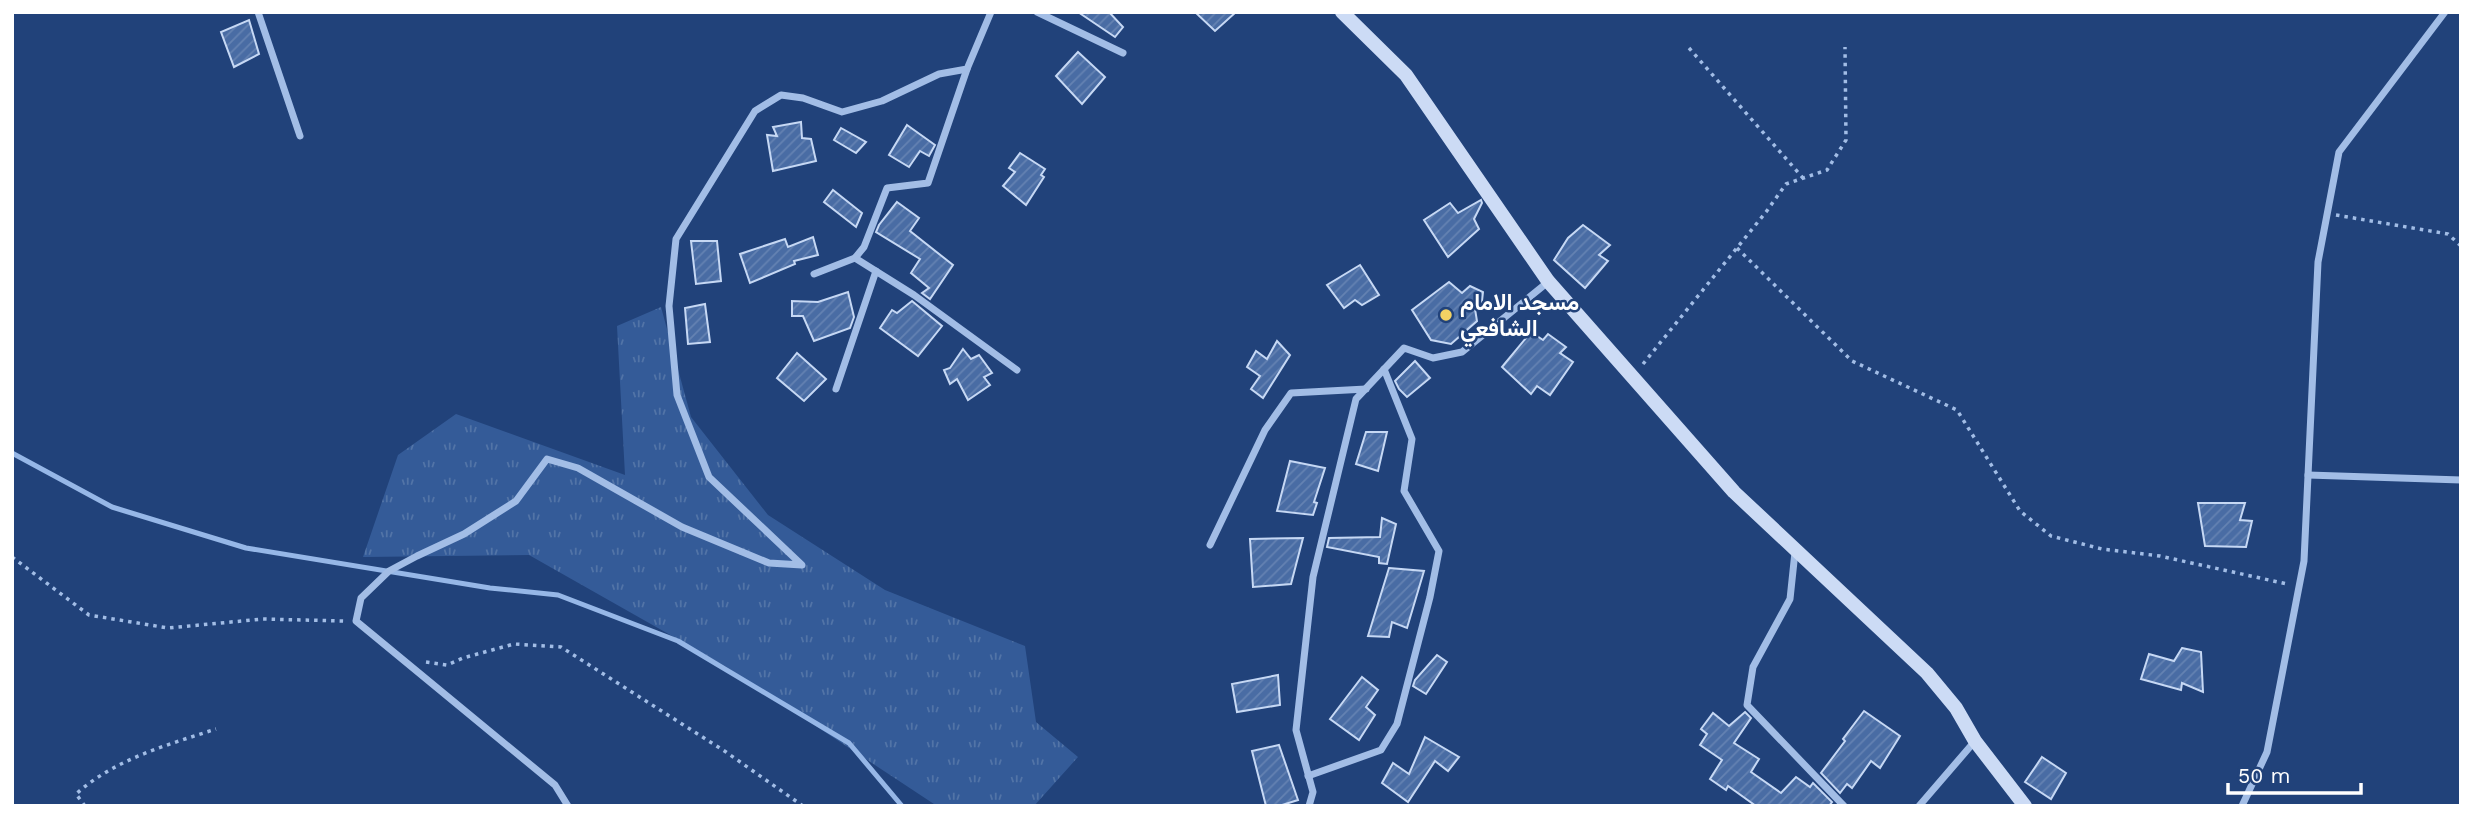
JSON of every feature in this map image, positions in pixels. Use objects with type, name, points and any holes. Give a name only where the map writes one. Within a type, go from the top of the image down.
[{"type":"street","points":[[258,12],[299,136]]},
{"type":"street","points":[[814,274],[855,258],[864,247],[887,188],[928,183],[967,69],[991,12]]},
{"type":"street","points":[[1037,12],[1123,53]]},
{"type":"street","points":[[1342,12],[1406,75],[1548,281],[1734,492],[1927,673],[2025,806]]},
{"type":"street","points":[[2242,806],[2267,752],[2304,561],[2318,262],[2339,152],[2445,12]]},
{"type":"street","points":[[568,806],[555,785],[356,621],[361,598],[389,571],[464,534],[516,501],[547,459],[578,468],[681,527],[769,563],[802,565],[709,477],[677,395],[670,306],[676,239],[755,111],[781,95],[803,98],[842,112],[882,101],[939,74],[967,69]]},
{"type":"street","points":[[855,258],[914,295],[1017,370]]},
{"type":"street","points":[[836,389],[876,271]]},
{"type":"street","points":[[1309,806],[1313,792],[1296,730],[1313,577],[1356,399],[1404,348],[1433,358],[1462,352],[1548,281]]},
{"type":"street","points":[[1308,776],[1381,750],[1397,724],[1430,597],[1439,551],[1404,491],[1412,439],[1384,369]]},
{"type":"street","points":[[1210,545],[1265,430],[1291,393],[1366,389]]},
{"type":"street","points":[[2308,475],[2461,481]]},
{"type":"street","points":[[1796,552],[1790,599],[1753,667],[1747,705],[1844,806]]},
{"type":"street","points":[[1919,806],[1975,741]]},
{"type":"path","points":[[1632,377],[1786,184],[1827,170],[1846,140],[1845,47]]},
{"type":"path","points":[[1689,48],[1803,178]]},
{"type":"path","points":[[2328,213],[2448,234],[2461,246]]},
{"type":"path","points":[[1737,248],[1852,361],[1957,410],[2020,511],[2052,536],[2102,549],[2160,556],[2299,587]]},
{"type":"path","points":[[12,557],[89,615],[168,628],[262,619],[356,621]]},
{"type":"path","points":[[401,658],[447,665],[514,644],[561,647],[726,752],[803,806]]},
{"type":"path","points":[[85,806],[76,794],[92,779],[143,753],[216,729]]},
{"type":"green space","points":[[661,307],[691,417],[768,515],[885,590],[1025,646],[1036,722],[1078,757],[1034,806],[937,806],[725,666],[529,555],[363,557],[398,455],[456,414],[625,475],[617,326]]},
{"type":"building","points":[[1078,12],[1109,12],[1123,27],[1115,37]]},
{"type":"building","points":[[1195,12],[1236,12],[1215,31]]},
{"type":"building","points":[[249,20],[259,54],[234,67],[221,32]]},
{"type":"building","points":[[1078,52],[1105,77],[1082,104],[1056,76]]},
{"type":"building","points":[[801,122],[802,138],[811,139],[816,161],[773,171],[767,135],[777,136],[773,127]]},
{"type":"building","points":[[907,125],[935,145],[929,156],[920,151],[909,167],[889,155]]},
{"type":"building","points":[[841,128],[866,142],[856,153],[834,140]]},
{"type":"building","points":[[1020,153],[1045,169],[1041,175],[1044,177],[1026,205],[1003,186],[1015,172],[1009,168]]},
{"type":"building","points":[[833,190],[862,213],[856,227],[824,202]]},
{"type":"building","points":[[1481,200],[1474,219],[1479,229],[1448,257],[1424,220],[1450,203],[1458,213]]},
{"type":"building","points":[[897,202],[919,218],[910,231],[953,265],[930,299],[922,293],[929,288],[911,273],[920,259],[876,232]]},
{"type":"building","points":[[1583,225],[1610,245],[1599,255],[1608,261],[1585,288],[1554,260],[1568,238]]},
{"type":"building","points":[[813,237],[818,255],[794,261],[795,264],[750,283],[740,254],[785,239],[788,247]]},
{"type":"building","points":[[691,241],[717,241],[721,281],[696,284]]},
{"type":"building","points":[[1360,265],[1379,295],[1362,305],[1355,300],[1344,308],[1327,285]]},
{"type":"building","name":"مسجد الامام الشافعي","points":[[1449,282],[1462,293],[1470,286],[1483,292],[1482,301],[1475,309],[1477,321],[1451,344],[1431,340],[1412,310]]},
{"type":"building","points":[[848,292],[854,317],[850,328],[814,341],[803,316],[792,316],[792,301],[818,302]]},
{"type":"building","points":[[912,301],[942,326],[918,356],[880,328],[892,310],[897,313]]},
{"type":"building","points":[[705,304],[710,342],[688,344],[685,308]]},
{"type":"building","points":[[1531,332],[1543,340],[1548,334],[1566,347],[1560,353],[1573,362],[1550,395],[1537,386],[1531,394],[1502,367]]},
{"type":"building","points":[[1277,341],[1290,355],[1263,398],[1251,389],[1260,376],[1247,367],[1256,351],[1267,359]]},
{"type":"building","points":[[963,349],[971,359],[979,355],[992,373],[984,377],[990,385],[968,400],[957,379],[950,384],[944,370],[950,368]]},
{"type":"building","points":[[797,353],[826,379],[804,401],[777,378]]},
{"type":"building","points":[[1415,361],[1430,378],[1407,397],[1395,381]]},
{"type":"building","points":[[1366,432],[1387,432],[1378,471],[1356,464]]},
{"type":"building","points":[[1290,461],[1325,468],[1314,502],[1317,503],[1313,515],[1277,511]]},
{"type":"building","points":[[2198,503],[2245,503],[2240,520],[2252,521],[2246,547],[2205,546]]},
{"type":"building","points":[[1382,518],[1396,524],[1387,564],[1379,563],[1379,557],[1327,547],[1329,538],[1380,537]]},
{"type":"building","points":[[1303,538],[1291,584],[1253,587],[1250,539]]},
{"type":"building","points":[[1389,568],[1424,571],[1407,628],[1392,622],[1389,637],[1368,636]]},
{"type":"building","points":[[2182,648],[2201,652],[2203,692],[2182,683],[2181,690],[2141,679],[2149,654],[2174,661]]},
{"type":"building","points":[[1437,655],[1447,662],[1426,694],[1413,686]]},
{"type":"building","points":[[1278,675],[1280,705],[1237,712],[1232,684]]},
{"type":"building","points":[[1362,677],[1378,690],[1366,707],[1375,715],[1359,740],[1330,719]]},
{"type":"building","points":[[1864,711],[1900,736],[1880,768],[1871,761],[1852,788],[1847,784],[1840,793],[1821,773]]},
{"type":"building","points":[[1745,712],[1751,718],[1734,743],[1759,759],[1751,772],[1781,793],[1796,777],[1810,787],[1813,783],[1832,802],[1829,806],[1756,806],[1728,786],[1726,790],[1710,779],[1722,760],[1700,745],[1707,734],[1701,729],[1713,713],[1729,726]]},
{"type":"building","points":[[1425,737],[1459,757],[1448,771],[1435,761],[1408,802],[1382,783],[1393,763],[1409,774]]},
{"type":"building","points":[[1279,745],[1298,800],[1279,806],[1266,806],[1252,751]]},
{"type":"building","points":[[2042,757],[2066,773],[2051,799],[2025,782]]},
{"type":"waterway","points":[[12,453],[112,507],[246,548],[490,588],[558,595],[678,641],[849,743],[902,806]]},
{"type":"place","name":"مسجد الامام الشافعي","points":[[1446,315]]}]
